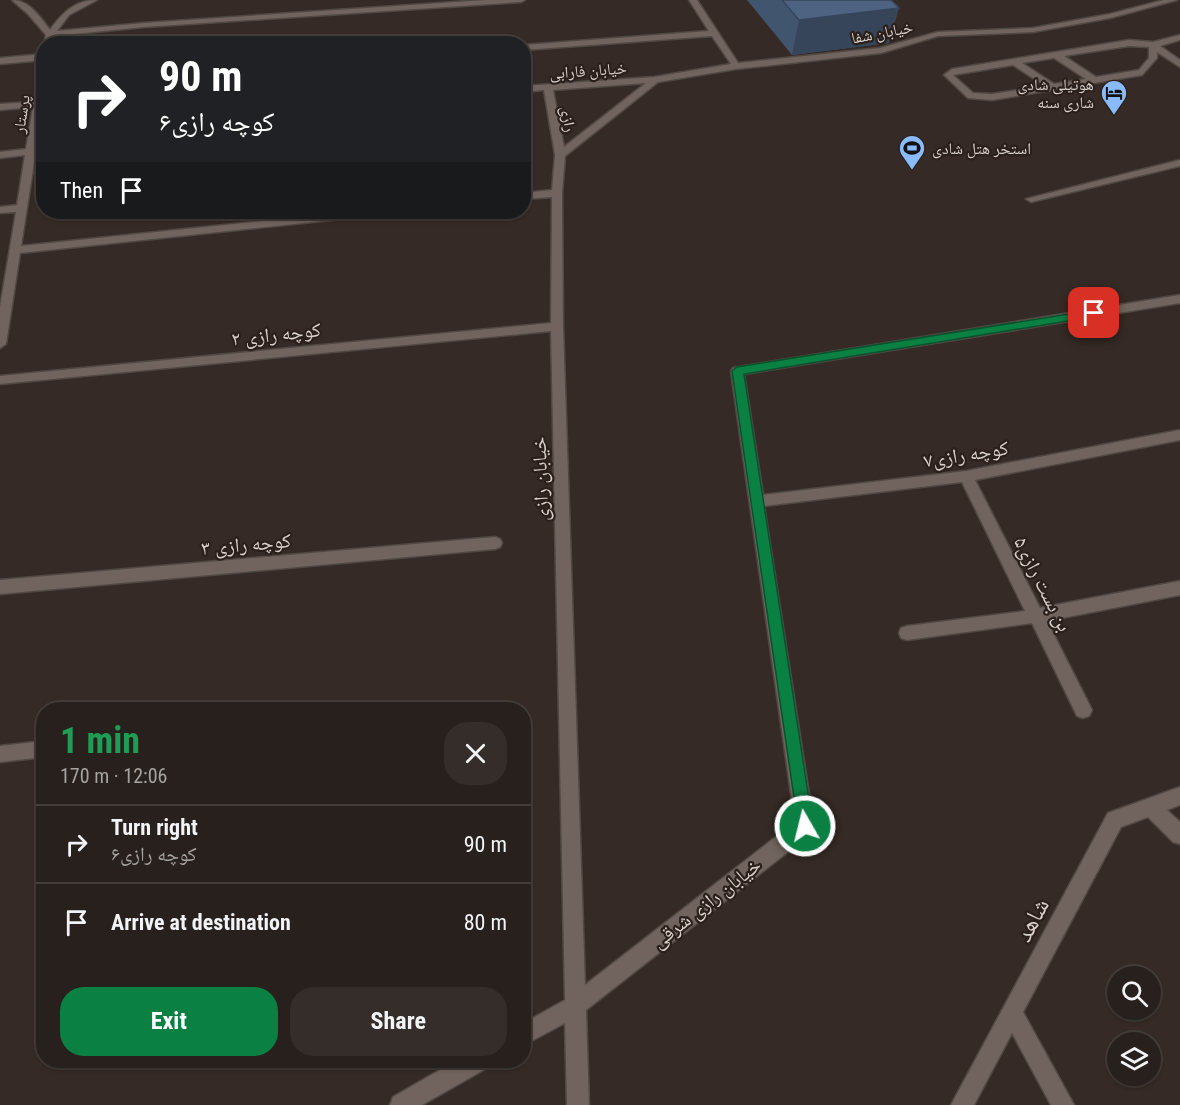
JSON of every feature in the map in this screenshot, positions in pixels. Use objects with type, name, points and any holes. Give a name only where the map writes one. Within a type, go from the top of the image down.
[{"type":"street","points":[[16,0],[31,12],[46,36]]},
{"type":"street","points":[[50,36],[66,13],[93,0]]},
{"type":"street","points":[[69,36],[144,25],[521,0]]},
{"type":"street","points":[[560,155],[654,80],[736,66],[693,0]]},
{"type":"street","name":"خیابان شفا","points":[[736,66],[880,50],[938,34],[1033,30],[1173,0]]},
{"type":"street","points":[[531,46],[716,33]]},
{"type":"street","points":[[1154,45],[1153,58],[1142,72],[981,98],[971,96],[948,75],[952,72],[1129,43],[1154,45],[1180,37]]},
{"type":"street","points":[[1154,45],[1180,64]]},
{"type":"street","points":[[1056,55],[1094,80]]},
{"type":"street","points":[[0,61],[36,58]]},
{"type":"street","points":[[1015,62],[1053,87]]},
{"type":"street","name":"خیابان فارابی","points":[[531,89],[654,80]]},
{"type":"street","name":"رازی","points":[[548,88],[560,155]]},
{"type":"street","points":[[0,108],[36,104]]},
{"type":"street","name":"پرستار","points":[[0,344],[4,291],[15,250],[30,152],[36,131]]},
{"type":"street","points":[[0,155],[30,152]]},
{"type":"street","name":"خیابان رازی","points":[[560,155],[557,193],[557,326],[578,1105]]},
{"type":"street","points":[[1031,199],[1180,162]]},
{"type":"street","points":[[531,195],[557,193]]},
{"type":"street","points":[[0,210],[21,208]]},
{"type":"street","points":[[15,250],[311,219]]},
{"type":"street","name":"خیابان رازی شرقی","points":[[531,1031],[576,1005],[805,826],[737,371],[1180,299]]},
{"type":"street","name":"کوچه رازی ۲","points":[[0,381],[557,326]]},
{"type":"street","name":"کوچه رازی۷","points":[[757,501],[966,476],[1180,435]]},
{"type":"street","name":"بن بست رازی۵","points":[[966,476],[1083,710]]},
{"type":"street","name":"کوچه رازی ۳","points":[[0,586],[495,543]]},
{"type":"street","points":[[908,633],[1036,616],[1180,588]]},
{"type":"street","points":[[0,753],[36,750]]},
{"type":"street","name":"شاهد","points":[[962,1105],[1115,820],[1180,796]]},
{"type":"street","points":[[1150,807],[1180,835]]},
{"type":"street","points":[[1012,1012],[1063,1105]]},
{"type":"street","points":[[401,1105],[465,1068]]},
{"type":"building","points":[[782,0],[891,0],[899,8],[799,20]]},
{"type":"place","name":"هوتیلی شادی شاری سنه","points":[[1114,116]]},
{"type":"place","name":"استخر هتل شادی","points":[[912,171]]},
{"type":"route","points":[[805,826],[737,371],[1094,313]]}]
